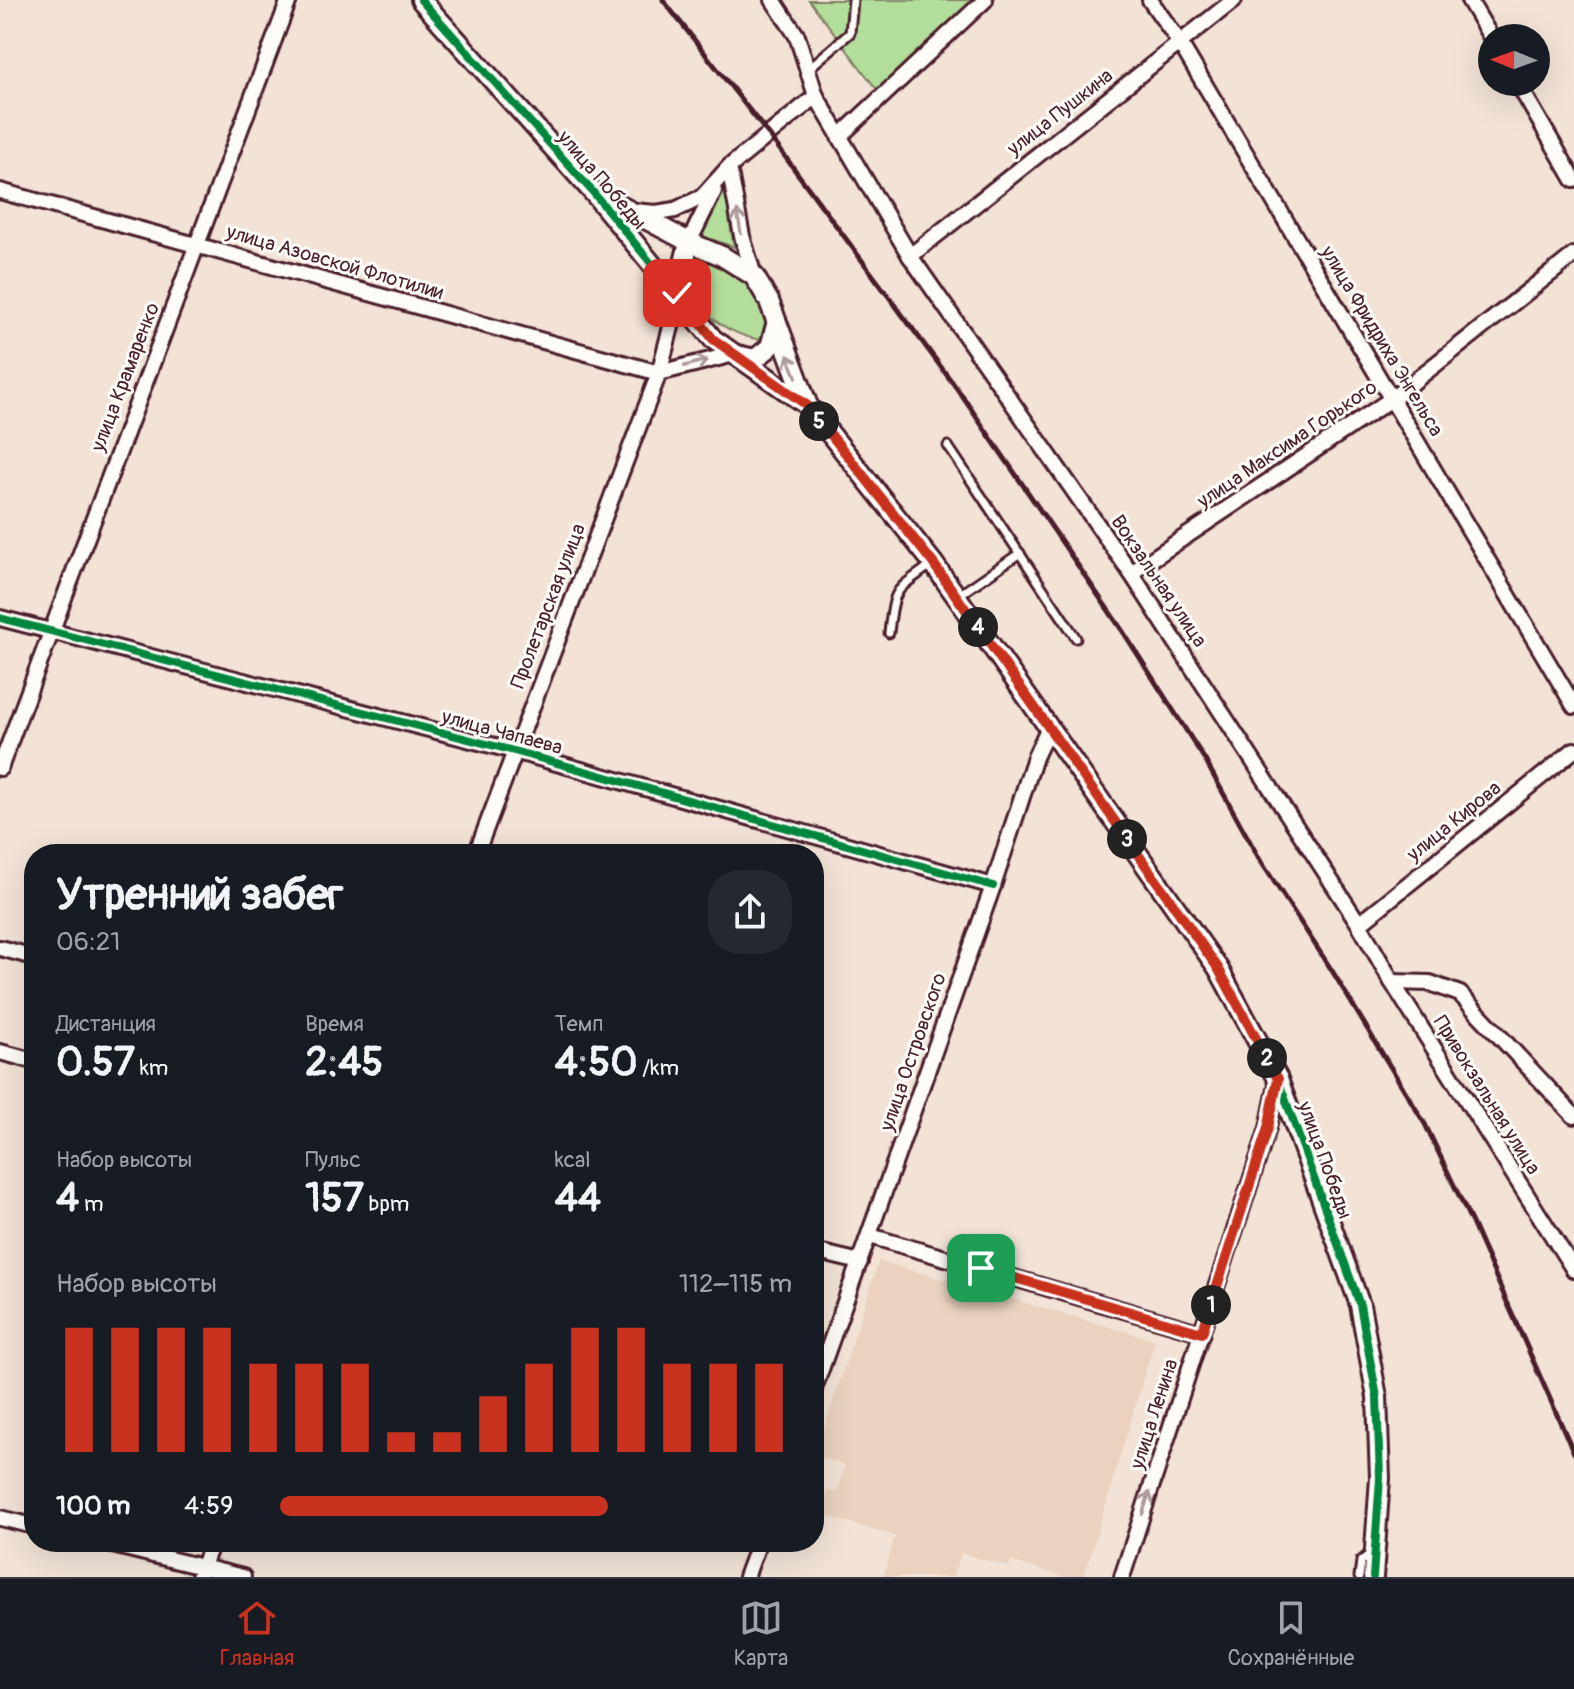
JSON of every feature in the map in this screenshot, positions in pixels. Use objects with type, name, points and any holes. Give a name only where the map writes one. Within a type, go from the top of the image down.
[{"type":"street","name":"улица Крамаренко","points":[[0,768],[289,0]]},
{"type":"street","name":"улица Победы","points":[[421,0],[592,191],[713,339],[808,406],[933,563],[1218,968],[1278,1079],[1360,1305],[1377,1397],[1380,1478],[1373,1577]]},
{"type":"street","name":"Вокзальная улица","points":[[773,0],[797,36],[816,96],[910,256],[1131,573],[1359,924],[1392,982]]},
{"type":"street","points":[[839,137],[985,0]]},
{"type":"street","name":"улица Фридриха Энгельса","points":[[1150,0],[1180,43],[1574,706]]},
{"type":"street","name":"улица Пушкина","points":[[910,256],[1234,0]]},
{"type":"street","points":[[1469,0],[1483,24]]},
{"type":"street","points":[[632,211],[656,213],[675,210],[702,197],[729,167],[816,96]]},
{"type":"street","points":[[1525,96],[1574,180]]},
{"type":"street","points":[[677,293],[689,242],[729,167]]},
{"type":"street","points":[[729,167],[742,236],[754,276]]},
{"type":"street","name":"улица Азовской Флотилии","points":[[0,191],[659,373]]},
{"type":"street","name":"улица Победы","points":[[592,191],[722,256],[754,276],[769,301],[808,406]]},
{"type":"street","name":"улица Максима Горького","points":[[1131,573],[1393,398],[1574,255]]},
{"type":"street","name":"Пролетарская улица","points":[[480,844],[659,373],[677,293]]},
{"type":"street","points":[[659,373],[734,354],[755,359],[770,347],[776,325]]},
{"type":"street","name":"улица Чапаева","points":[[0,618],[514,751],[993,886]]},
{"type":"street","name":"улица Островского","points":[[824,1361],[993,886],[1035,757],[1049,727]]},
{"type":"street","name":"улица Кирова","points":[[1359,924],[1574,750]]},
{"type":"street","points":[[0,948],[24,954]]},
{"type":"street","points":[[1392,982],[1430,983],[1460,994],[1574,1116]]},
{"type":"street","name":"Привокзальная улица","points":[[1392,982],[1574,1270]]},
{"type":"street","points":[[0,1052],[24,1058]]},
{"type":"street","name":"улица Ленина","points":[[1122,1577],[1268,1128],[1278,1079]]},
{"type":"street","points":[[870,1236],[1202,1333]]},
{"type":"street","points":[[824,1253],[860,1262]]},
{"type":"street","points":[[0,1518],[24,1524]]},
{"type":"street","points":[[134,1552],[201,1572],[243,1577]]},
{"type":"street","points":[[201,1572],[208,1552]]},
{"type":"street","points":[[746,1577],[755,1552]]},
{"type":"lane","points":[[808,69],[850,33],[853,0]]},
{"type":"lane","points":[[948,446],[1076,638]]},
{"type":"lane","points":[[957,597],[1020,553]]},
{"type":"lane","points":[[889,633],[893,598],[899,588],[933,563]]},
{"type":"lane","points":[[1359,1577],[1361,1561],[1375,1550]]},
{"type":"shaded area","points":[[879,1261],[1155,1340],[1084,1577],[1064,1577],[1011,1561],[1009,1567],[961,1553],[953,1577],[883,1577],[895,1536],[824,1515],[827,1490],[837,1492],[845,1465],[824,1459],[824,1429]]},
{"type":"green space","points":[[809,0],[975,0],[878,91]]},
{"type":"green space","points":[[727,181],[729,218],[734,247],[699,235]]},
{"type":"green space","points":[[714,259],[745,278],[767,310],[768,335],[763,340],[734,332],[720,324],[698,302],[693,289],[693,275],[699,260]]},
{"type":"railway","points":[[663,0],[769,135],[958,390],[1124,633],[1205,760],[1260,860],[1331,969],[1425,1124],[1574,1453]]},
{"type":"cycle path","points":[[421,0],[592,191],[713,339],[808,406],[933,563],[1218,968],[1278,1079],[1360,1305],[1377,1397],[1380,1478],[1373,1577]]},
{"type":"cycle path","points":[[0,618],[514,751],[993,886]]},
{"type":"route","points":[[677,293],[713,339],[808,406],[933,563],[1218,968],[1278,1079],[1268,1128],[1202,1333],[981,1268]]}]
